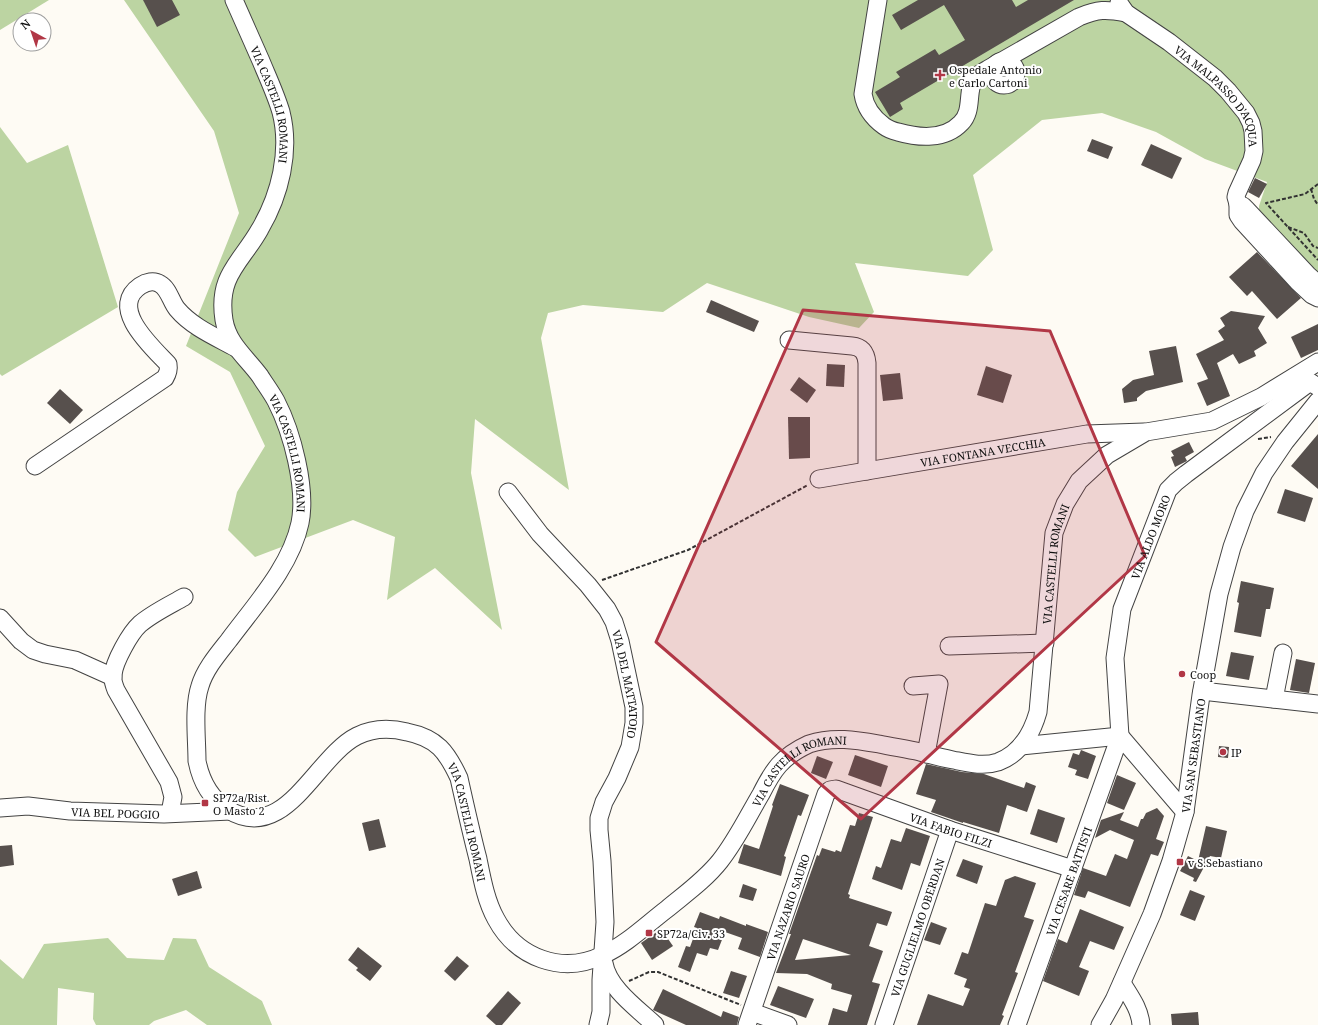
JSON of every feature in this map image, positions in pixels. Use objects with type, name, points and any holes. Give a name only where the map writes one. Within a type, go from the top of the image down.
[{"type":"street","name":"VIA CASTELLI ROMANI","points":[[234,0],[274,90],[281,113],[285,146],[284,166],[267,216],[259,231],[228,276],[223,300],[224,321],[236,348],[268,387],[284,419],[298,467],[301,485],[301,520],[297,536],[288,559],[203,678],[199,690],[197,707],[197,761],[199,770],[211,795],[217,801],[231,811],[242,816],[260,818],[278,811],[289,803],[343,745],[365,732],[394,729],[423,736],[436,743],[454,768],[459,778],[486,894],[496,919],[506,934],[517,946],[536,958],[567,963],[592,959],[603,955],[635,935],[700,881],[719,862],[739,832],[774,772],[784,760],[796,751],[810,744],[825,740],[853,740],[975,764],[986,764],[1005,759],[1021,746],[1028,736],[1038,712],[1054,533],[1065,504],[1079,481],[1107,455],[1146,432],[1212,421],[1260,397]]},
{"type":"street","name":"VIA MALPASSO D'ACQUA","points":[[878,0],[863,94],[865,103],[871,113],[885,127],[911,136],[926,137],[942,135],[954,130],[963,122],[968,111],[972,83],[978,76],[1079,17],[1093,11],[1121,6],[1170,42],[1215,78],[1246,113],[1254,131],[1254,151],[1252,160],[1236,197],[1238,204],[1238,216],[1302,286],[1318,298]]},
{"type":"street","points":[[1238,204],[1247,210],[1318,284]]},
{"type":"street","points":[[35,466],[168,374],[168,364],[135,327],[130,318],[130,302],[132,295],[135,290],[144,283],[151,282],[161,284],[166,289],[177,309],[195,326],[236,348]]},
{"type":"street","points":[[789,340],[852,346],[863,350],[867,363],[867,471]]},
{"type":"street","points":[[1260,397],[1318,362]]},
{"type":"street","points":[[1260,397],[1315,383]]},
{"type":"street","name":"VIA ALDO MORO","points":[[1120,736],[1115,658],[1122,609],[1156,525],[1168,490],[1186,474],[1244,430],[1315,383]]},
{"type":"street","name":"VIA SAN SEBASTIANO","points":[[1100,1025],[1122,984],[1152,914],[1171,861],[1185,812],[1202,691],[1219,594],[1232,547],[1248,505],[1264,473],[1285,442],[1318,401]]},
{"type":"street","name":"VIA FONTANA VECCHIA","points":[[820,479],[1087,434],[1146,432]]},
{"type":"street","name":"VIA DEL MATTATOIO","points":[[508,492],[540,534],[603,603],[614,622],[624,654],[634,712],[632,738],[629,751],[604,802],[600,818],[599,830],[605,922],[601,1012],[598,1025]]},
{"type":"street","points":[[170,813],[173,797],[170,782],[116,690],[113,678],[116,664],[134,630],[146,620],[184,597]]},
{"type":"street","points":[[0,618],[21,641],[33,650],[75,660],[113,678]]},
{"type":"street","points":[[949,646],[1045,643]]},
{"type":"street","points":[[1274,699],[1283,654]]},
{"type":"street","points":[[913,686],[939,684],[926,754]]},
{"type":"street","points":[[1202,691],[1318,704]]},
{"type":"street","points":[[1021,746],[1120,736],[1185,812]]},
{"type":"street","name":"VIA CESARE BATTISTI","points":[[1018,1025],[1120,736]]},
{"type":"street","name":"VIA FABIO FILZI","points":[[830,790],[836,789],[950,830],[1073,869]]},
{"type":"street","name":"VIA NAZARIO SAURO","points":[[751,1016],[826,794],[830,790]]},
{"type":"street","name":"VIA BEL POGGIO","points":[[0,808],[28,806],[70,811],[170,813],[231,811]]},
{"type":"street","name":"VIA GUGLIELMO OBERDAN","points":[[884,1025],[950,830]]},
{"type":"street","points":[[603,955],[608,976],[616,987],[655,1025]]},
{"type":"street","points":[[1122,984],[1135,1004],[1141,1025]]},
{"type":"street","points":[[751,1016],[788,1025]]},
{"type":"path","points":[[1318,184],[1305,194],[1266,203],[1318,260]]},
{"type":"path","points":[[1311,189],[1318,206]]},
{"type":"path","points":[[1287,226],[1304,233],[1313,246],[1318,248]]},
{"type":"path","points":[[1244,430],[1253,438],[1274,437],[1285,442]]},
{"type":"path","points":[[588,585],[688,550],[820,479]]},
{"type":"path","points":[[616,987],[649,972],[658,972],[751,1016]]},
{"type":"highlighted area","points":[[803,310],[1050,331],[1145,556],[861,819],[656,642]]},
{"type":"green space","points":[[0,0],[49,0],[29,12],[12,12],[12,23],[0,30]]},
{"type":"green space","points":[[124,0],[1318,0],[1318,275],[1260,213],[1259,206],[1267,182],[1205,159],[1156,132],[1102,113],[1042,120],[973,175],[993,250],[968,276],[855,263],[874,312],[859,328],[809,317],[707,283],[663,312],[583,305],[548,313],[541,338],[569,490],[475,419],[471,473],[502,630],[435,568],[387,600],[395,537],[353,520],[255,557],[228,530],[237,492],[265,446],[230,372],[186,346],[239,213],[214,131]]},
{"type":"green space","points":[[0,127],[27,163],[68,145],[118,307],[2,376],[0,374]]},
{"type":"green space","points":[[108,938],[127,958],[164,960],[173,938],[196,939],[209,967],[262,1001],[272,1025],[207,1025],[186,1010],[154,1021],[149,1025],[96,1025],[93,1019],[94,993],[58,988],[57,1025],[0,1025],[0,959],[23,979],[44,944]]},
{"type":"building","points":[[143,0],[172,0],[180,15],[157,27]]},
{"type":"building","name":"Ospedale Antonio e Carlo Cartoni","points":[[918,0],[1012,0],[1016,7],[1028,0],[1074,0],[900,103],[903,109],[890,117],[875,92],[900,77],[896,72],[935,49],[939,55],[965,40],[944,5],[901,30],[892,15]]},
{"type":"building","points":[[1092,139],[1113,147],[1108,159],[1087,151]]},
{"type":"building","points":[[1151,144],[1182,158],[1172,179],[1141,165]]},
{"type":"building","points":[[1255,178],[1267,184],[1259,198],[1248,192]]},
{"type":"building","points":[[1257,252],[1301,298],[1277,319],[1252,291],[1247,296],[1229,277]]},
{"type":"building","points":[[711,300],[759,321],[754,332],[706,312]]},
{"type":"building","points":[[1231,311],[1265,316],[1258,328],[1267,343],[1254,351],[1256,356],[1239,364],[1233,354],[1217,363],[1230,396],[1207,406],[1197,383],[1208,379],[1196,354],[1224,340],[1218,331],[1225,326],[1220,318]]},
{"type":"building","points":[[1318,324],[1318,350],[1301,358],[1291,337]]},
{"type":"building","points":[[1176,346],[1183,382],[1146,391],[1137,398],[1137,401],[1124,403],[1122,389],[1133,380],[1154,375],[1149,351]]},
{"type":"building","points":[[827,364],[845,365],[844,387],[826,386]]},
{"type":"building","points":[[986,366],[1012,375],[1003,403],[977,395]]},
{"type":"building","points":[[900,373],[903,399],[883,401],[880,375]]},
{"type":"building","points":[[799,377],[816,390],[807,403],[790,390]]},
{"type":"building","points":[[60,389],[83,410],[70,424],[47,403]]},
{"type":"building","points":[[788,417],[810,417],[810,458],[789,459]]},
{"type":"building","points":[[1318,434],[1318,489],[1291,466]]},
{"type":"building","points":[[1189,442],[1194,452],[1185,457],[1187,461],[1175,467],[1171,457],[1174,456],[1171,451]]},
{"type":"building","points":[[1285,489],[1313,498],[1305,522],[1277,513]]},
{"type":"building","points":[[1241,581],[1274,588],[1270,609],[1266,609],[1261,637],[1234,632]]},
{"type":"building","points":[[1231,652],[1254,656],[1249,680],[1226,676]]},
{"type":"building","points":[[1296,659],[1315,663],[1309,693],[1290,690]]},
{"type":"building","name":"IP","points":[[1219,746],[1229,747],[1228,758],[1218,757]]},
{"type":"building","points":[[1081,750],[1096,756],[1088,779],[1075,775],[1077,770],[1068,767],[1073,753],[1079,755]]},
{"type":"building","points":[[855,755],[888,766],[881,787],[848,775]]},
{"type":"building","points":[[817,756],[833,762],[826,779],[811,773]]},
{"type":"building","points":[[926,764],[962,772],[984,774],[1024,788],[1026,782],[1036,786],[1027,812],[1007,805],[999,833],[931,812],[936,800],[916,794]]},
{"type":"building","points":[[1117,775],[1136,783],[1124,810],[1107,803]]},
{"type":"building","points":[[780,784],[809,795],[801,816],[798,815],[784,856],[786,857],[781,876],[738,863],[744,844],[759,849]]},
{"type":"building","points":[[1157,808],[1164,816],[1156,839],[1164,842],[1158,856],[1151,854],[1130,907],[1088,891],[1085,898],[1074,895],[1083,868],[1106,876],[1115,854],[1127,859],[1134,840],[1110,830],[1095,838],[1101,820],[1124,812],[1120,820],[1138,827],[1141,819],[1143,819],[1146,813]]},
{"type":"building","points":[[1038,809],[1065,818],[1057,843],[1030,834]]},
{"type":"building","points":[[859,813],[873,817],[848,894],[850,895],[849,898],[892,912],[887,926],[877,923],[869,946],[883,951],[872,982],[880,984],[867,1025],[828,1025],[833,1008],[847,1012],[852,995],[831,989],[832,984],[807,974],[776,973],[791,934],[789,934],[817,855],[819,856],[822,848],[835,852],[836,850],[841,852],[850,825],[855,826]],"holes":[[[803,939],[851,955],[795,960]]]},
{"type":"building","points":[[379,819],[386,847],[369,851],[362,823]]},
{"type":"building","points":[[1206,826],[1227,831],[1221,858],[1210,856],[1196,882],[1193,881],[1194,878],[1180,871],[1188,856],[1198,861]]},
{"type":"building","points":[[906,828],[930,836],[920,866],[911,863],[902,890],[872,879],[876,866],[881,868],[891,839],[901,842]]},
{"type":"building","points":[[12,845],[14,865],[0,867],[0,846]]},
{"type":"building","points":[[963,859],[983,866],[977,884],[956,876]]},
{"type":"building","points":[[197,871],[202,888],[178,896],[172,879]]},
{"type":"building","points":[[1015,876],[1036,883],[1024,917],[1034,920],[1015,972],[1018,973],[1002,1015],[1004,1016],[1000,1025],[917,1025],[928,994],[963,1006],[970,989],[964,987],[967,979],[954,974],[962,952],[968,954],[985,903],[996,906],[1005,880]]},
{"type":"building","points":[[743,884],[757,889],[753,901],[739,897]]},
{"type":"building","points":[[1190,890],[1205,896],[1195,921],[1180,915]]},
{"type":"building","points":[[1080,909],[1124,927],[1114,950],[1090,941],[1079,967],[1089,971],[1079,996],[1043,981],[1058,939],[1067,943]]},
{"type":"building","points":[[700,912],[719,919],[720,916],[746,926],[746,924],[768,932],[760,957],[738,949],[742,938],[725,932],[718,950],[710,948],[707,956],[697,953],[690,972],[678,967],[686,946],[690,947],[697,928],[694,927]]},
{"type":"building","points":[[931,922],[947,928],[940,945],[924,940]]},
{"type":"building","points":[[661,929],[673,946],[652,960],[641,943]]},
{"type":"building","points":[[358,947],[382,966],[370,981],[356,970],[358,968],[348,960]]},
{"type":"building","points":[[457,956],[469,966],[455,981],[444,971]]},
{"type":"building","points":[[731,971],[747,976],[739,998],[723,993]]},
{"type":"building","points":[[778,986],[814,999],[806,1018],[770,1005]]},
{"type":"building","points":[[663,989],[721,1017],[723,1011],[739,1017],[737,1025],[686,1025],[653,1010]]},
{"type":"building","points":[[508,991],[521,1003],[502,1025],[496,1025],[486,1016]]},
{"type":"building","points":[[1198,1012],[1199,1025],[1172,1025],[1171,1014]]},
{"type":"place","name":"Ospedale Antonio e Carlo Cartoni","points":[[940,75]]},
{"type":"place","name":"Coop","points":[[1182,674]]},
{"type":"place","name":"IP","points":[[1223,752]]},
{"type":"place","name":"SP72a/Rist. O Masto 2","points":[[205,803]]},
{"type":"place","name":"v S.Sebastiano","points":[[1180,862]]},
{"type":"place","name":"SP72a/Civ. 33","points":[[649,933]]}]
